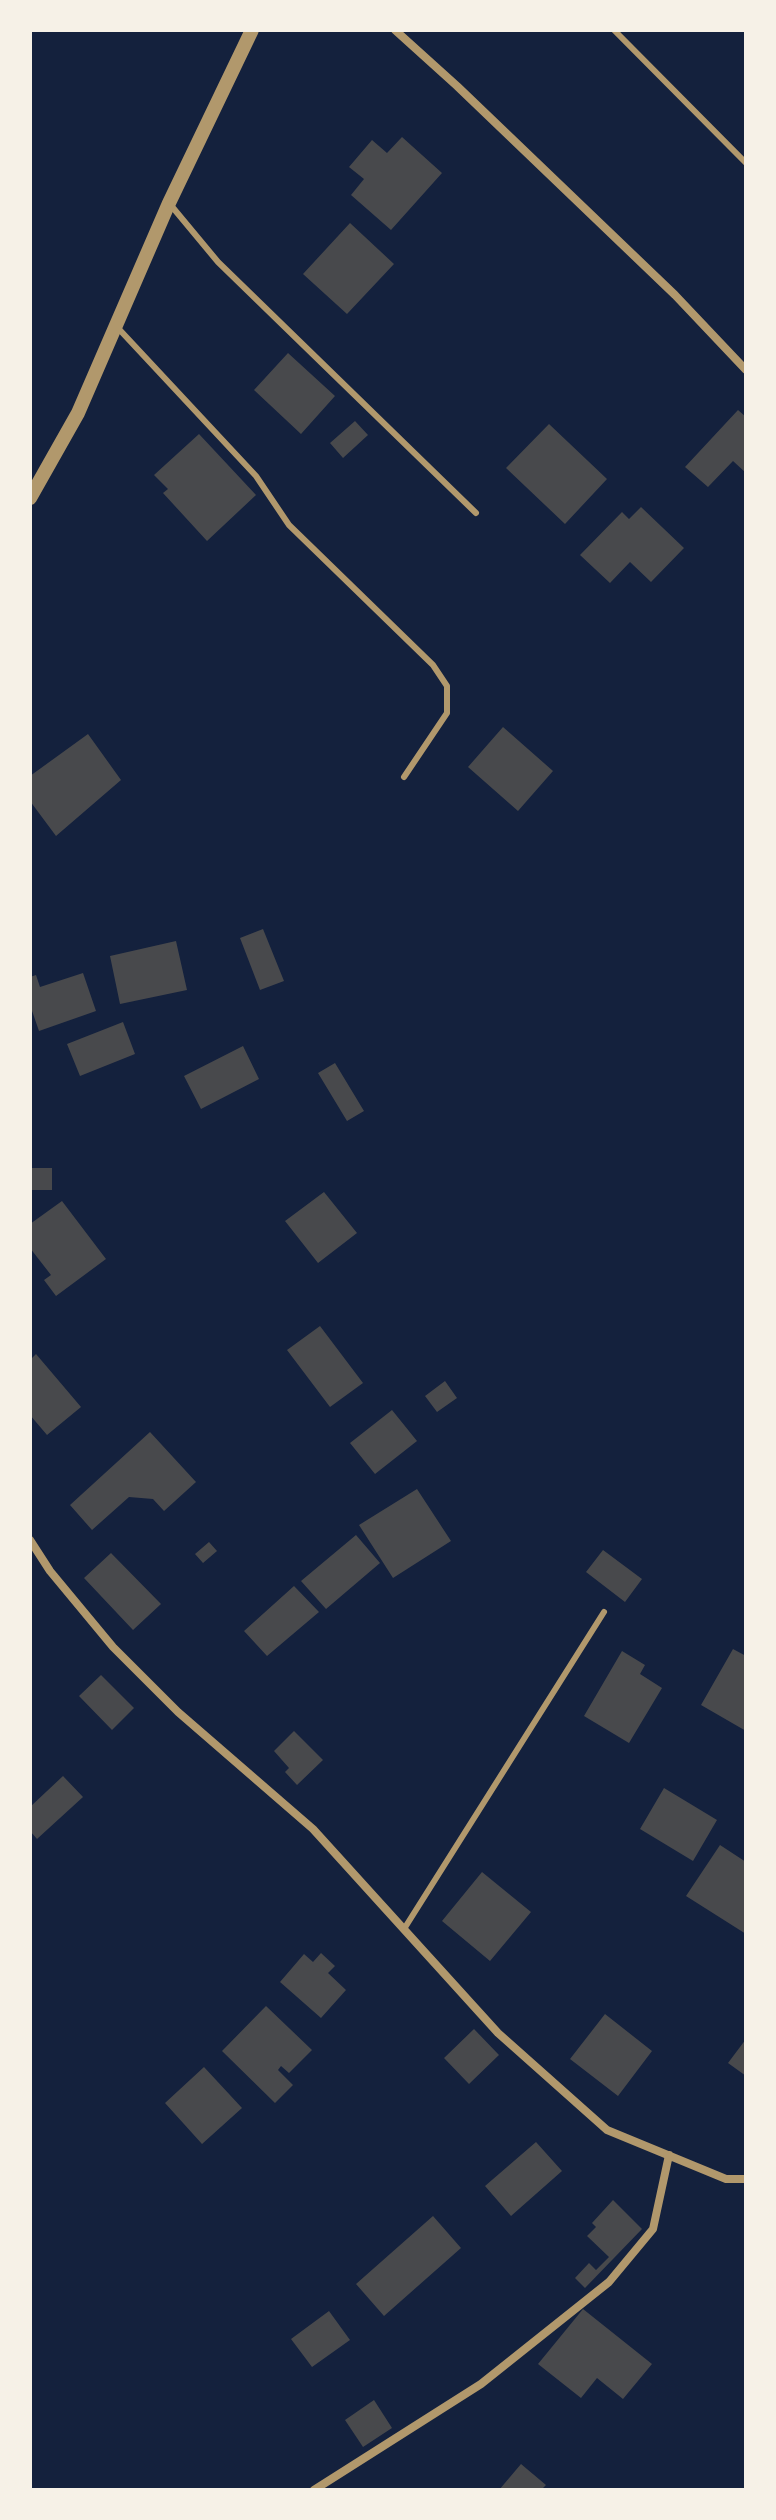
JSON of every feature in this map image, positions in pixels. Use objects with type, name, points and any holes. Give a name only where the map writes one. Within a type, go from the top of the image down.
[{"type":"street","points":[[30,498],[78,413],[169,203],[252,30]]},
{"type":"street","points":[[395,30],[664,284],[746,370]]},
{"type":"street","points":[[30,1540],[50,1571],[113,1647],[178,1712],[313,1829],[498,2033],[607,2130],[726,2179],[746,2179]]},
{"type":"street","points":[[314,2490],[481,2384],[609,2282],[653,2229],[669,2155]]},
{"type":"lane","points":[[614,30],[746,163]]},
{"type":"lane","points":[[169,203],[218,262],[476,513]]},
{"type":"lane","points":[[116,326],[256,476],[289,525],[433,665],[447,686],[447,713],[404,777]]},
{"type":"lane","points":[[404,1929],[604,1612]]},
{"type":"building","points":[[402,137],[442,173],[391,230],[351,195],[364,179],[349,167],[372,140],[387,153]]},
{"type":"building","points":[[350,223],[394,264],[347,314],[303,274]]},
{"type":"building","points":[[288,353],[335,396],[301,434],[254,390]]},
{"type":"building","points":[[738,410],[746,417],[746,473],[733,461],[708,487],[685,467]]},
{"type":"building","points":[[355,421],[368,435],[343,458],[330,443]]},
{"type":"building","points":[[549,424],[607,479],[565,524],[506,468]]},
{"type":"building","points":[[199,434],[256,495],[207,541],[163,493],[168,489],[154,475]]},
{"type":"building","points":[[641,507],[684,548],[651,582],[630,562],[610,583],[580,555],[622,512],[629,519]]},
{"type":"building","points":[[503,727],[553,771],[518,811],[468,767]]},
{"type":"building","points":[[88,734],[121,780],[56,836],[30,801],[30,776]]},
{"type":"building","points":[[263,929],[284,981],[260,990],[240,938]]},
{"type":"building","points":[[176,941],[187,990],[120,1004],[110,956]]},
{"type":"building","points":[[83,973],[96,1011],[39,1031],[30,1005],[30,977],[36,975],[40,987]]},
{"type":"building","points":[[123,1022],[135,1054],[80,1076],[67,1044]]},
{"type":"building","points":[[243,1046],[259,1079],[201,1109],[184,1076]]},
{"type":"building","points":[[335,1063],[364,1111],[347,1121],[318,1073]]},
{"type":"building","points":[[30,1168],[52,1168],[52,1190],[30,1190]]},
{"type":"building","points":[[324,1192],[357,1233],[318,1263],[285,1221]]},
{"type":"building","points":[[62,1201],[106,1259],[56,1296],[44,1280],[51,1275],[30,1248],[30,1224]]},
{"type":"building","points":[[320,1326],[363,1383],[330,1407],[287,1350]]},
{"type":"building","points":[[36,1354],[81,1407],[47,1435],[30,1415],[30,1360]]},
{"type":"building","points":[[445,1381],[457,1398],[437,1412],[425,1396]]},
{"type":"building","points":[[392,1410],[417,1441],[375,1474],[350,1443]]},
{"type":"building","points":[[150,1432],[196,1482],[164,1511],[153,1499],[129,1497],[92,1530],[70,1505]]},
{"type":"building","points":[[417,1489],[451,1541],[393,1578],[359,1525]]},
{"type":"building","points":[[356,1535],[380,1563],[326,1609],[301,1581]]},
{"type":"building","points":[[209,1542],[217,1551],[203,1563],[195,1554]]},
{"type":"building","points":[[603,1550],[642,1579],[625,1602],[586,1572]]},
{"type":"building","points":[[111,1553],[161,1604],[133,1630],[84,1578]]},
{"type":"building","points":[[294,1586],[319,1612],[267,1656],[244,1631]]},
{"type":"building","points":[[733,1649],[746,1656],[746,1731],[701,1705]]},
{"type":"building","points":[[622,1651],[645,1665],[640,1674],[662,1688],[629,1743],[584,1716]]},
{"type":"building","points":[[101,1675],[134,1708],[112,1730],[79,1696]]},
{"type":"building","points":[[294,1731],[323,1760],[297,1785],[285,1772],[289,1768],[274,1751]]},
{"type":"building","points":[[63,1776],[83,1797],[37,1839],[30,1831],[30,1807]]},
{"type":"building","points":[[664,1788],[717,1820],[693,1861],[640,1829]]},
{"type":"building","points":[[720,1845],[746,1862],[746,1934],[686,1896]]},
{"type":"building","points":[[482,1872],[531,1912],[490,1961],[442,1921]]},
{"type":"building","points":[[321,1953],[335,1966],[328,1973],[346,1990],[321,2018],[280,1982],[304,1954],[313,1962]]},
{"type":"building","points":[[266,2006],[312,2050],[289,2073],[281,2066],[278,2070],[293,2085],[275,2103],[222,2051]]},
{"type":"building","points":[[605,2014],[652,2051],[618,2096],[570,2059]]},
{"type":"building","points":[[474,2029],[499,2055],[469,2084],[444,2058]]},
{"type":"building","points":[[746,2039],[746,2076],[728,2063]]},
{"type":"building","points":[[204,2067],[242,2108],[202,2144],[165,2103]]},
{"type":"building","points":[[536,2142],[562,2171],[511,2216],[485,2186]]},
{"type":"building","points":[[613,2200],[642,2229],[585,2288],[575,2278],[589,2263],[596,2270],[609,2257],[587,2236],[596,2227],[592,2223]]},
{"type":"building","points":[[433,2216],[461,2248],[384,2316],[356,2284]]},
{"type":"building","points":[[583,2309],[652,2364],[623,2399],[597,2378],[581,2398],[538,2364]]},
{"type":"building","points":[[329,2311],[350,2340],[312,2367],[291,2339]]},
{"type":"building","points":[[374,2400],[392,2428],[363,2447],[345,2420]]},
{"type":"building","points":[[521,2464],[546,2485],[541,2490],[499,2490]]}]
